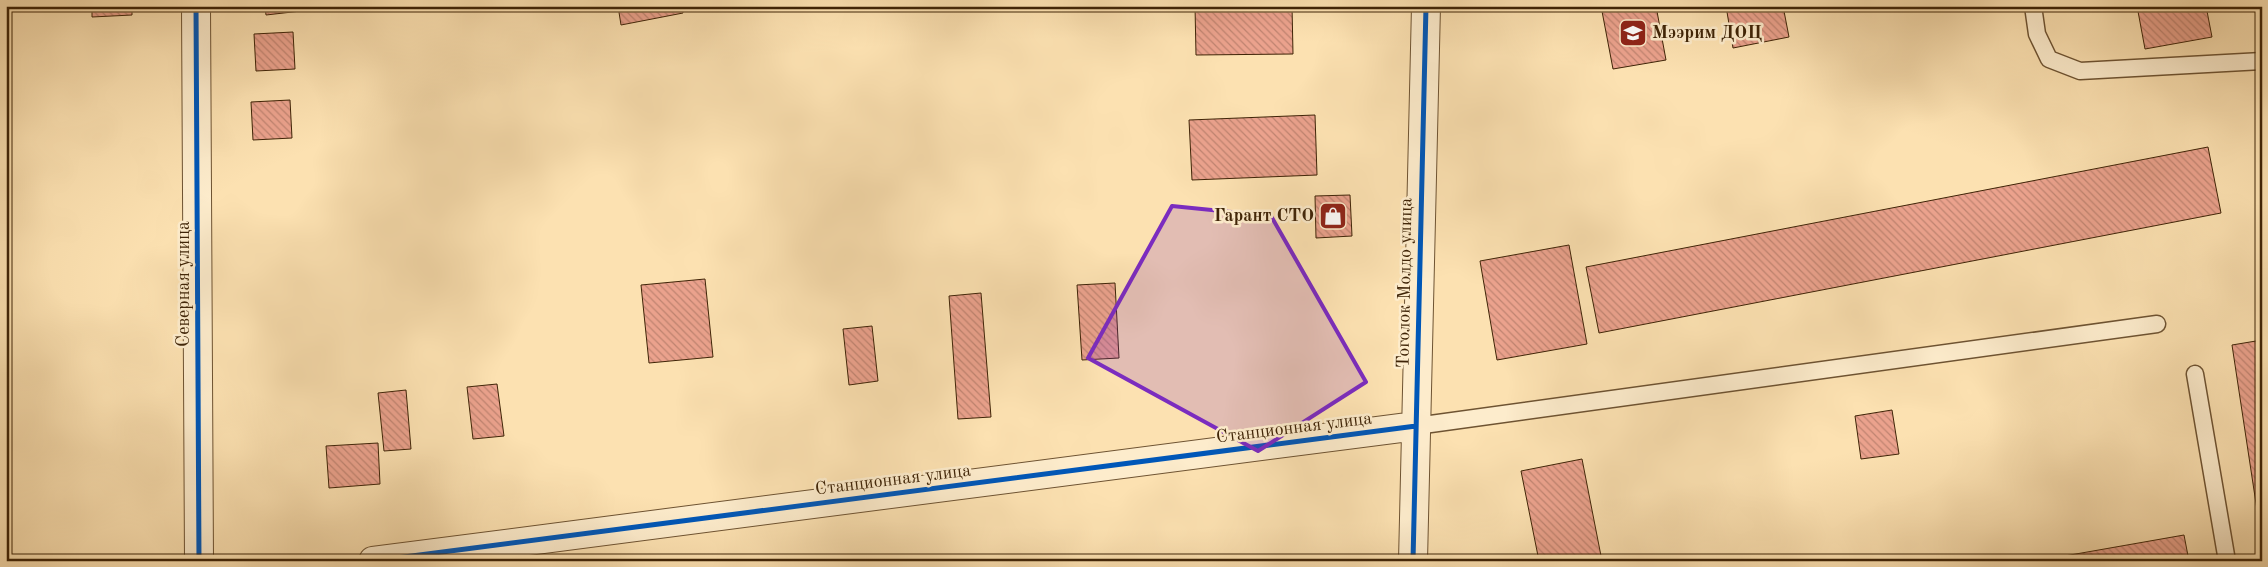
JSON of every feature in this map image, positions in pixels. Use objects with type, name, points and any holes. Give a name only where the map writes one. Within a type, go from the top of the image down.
[{"type":"street","name":"Северная улица","points":[[196,6],[199,561]]},
{"type":"street","name":"Тоголок Молдо улица","points":[[1413,561],[1426,6]]},
{"type":"street","name":"Станционная улица","points":[[373,561],[1416,426]]},
{"type":"lane","points":[[2033,6],[2037,34],[2049,59],[2080,71],[2262,61]]},
{"type":"lane","points":[[1416,426],[2157,324]]},
{"type":"lane","points":[[2195,374],[2227,561]]},
{"type":"highlighted area","points":[[1172,206],[1271,216],[1366,382],[1258,451],[1088,358]]},
{"type":"building","points":[[92,6],[132,6],[132,15],[92,17]]},
{"type":"building","points":[[265,6],[301,6],[301,11],[266,15]]},
{"type":"building","points":[[618,6],[682,6],[683,13],[621,25]]},
{"type":"building","points":[[1195,6],[1292,6],[1293,54],[1196,55]]},
{"type":"building","name":"Мээрим ДОЦ","points":[[1601,6],[1656,6],[1666,60],[1613,69]]},
{"type":"building","name":"Мээрим ДОЦ","points":[[1726,6],[1783,6],[1789,37],[1733,48]]},
{"type":"building","points":[[2137,6],[2206,6],[2212,37],[2145,49]]},
{"type":"building","points":[[293,32],[295,69],[256,71],[254,34]]},
{"type":"building","points":[[290,100],[292,138],[253,140],[251,102]]},
{"type":"building","points":[[1315,115],[1317,175],[1192,180],[1189,120]]},
{"type":"building","points":[[2208,147],[2221,213],[1599,333],[1586,267]]},
{"type":"building","name":"Гарант СТО","points":[[1350,195],[1352,236],[1316,238],[1315,196]]},
{"type":"building","points":[[1569,245],[1587,344],[1497,360],[1480,261]]},
{"type":"building","points":[[705,279],[713,357],[649,363],[641,285]]},
{"type":"building","points":[[1115,283],[1119,358],[1082,360],[1077,285]]},
{"type":"building","points":[[981,293],[991,417],[958,419],[949,296]]},
{"type":"building","points":[[872,326],[878,381],[849,385],[843,329]]},
{"type":"building","points":[[2262,340],[2262,543],[2232,345]]},
{"type":"building","points":[[497,384],[504,436],[473,439],[467,387]]},
{"type":"building","points":[[406,390],[411,449],[384,451],[378,393]]},
{"type":"building","points":[[1892,410],[1899,454],[1861,459],[1855,416]]},
{"type":"building","points":[[378,443],[380,484],[329,488],[326,446]]},
{"type":"building","points":[[1582,459],[1602,561],[1539,561],[1521,471]]},
{"type":"building","points":[[2184,535],[2189,561],[2036,561]]},
{"type":"cycle path","points":[[196,6],[199,561]]},
{"type":"cycle path","points":[[1413,561],[1426,6]]},
{"type":"cycle path","points":[[373,561],[1416,426]]},
{"type":"place","name":"Мээрим ДОЦ","points":[[1633,33]]},
{"type":"place","name":"Гарант СТО","points":[[1333,216]]}]
